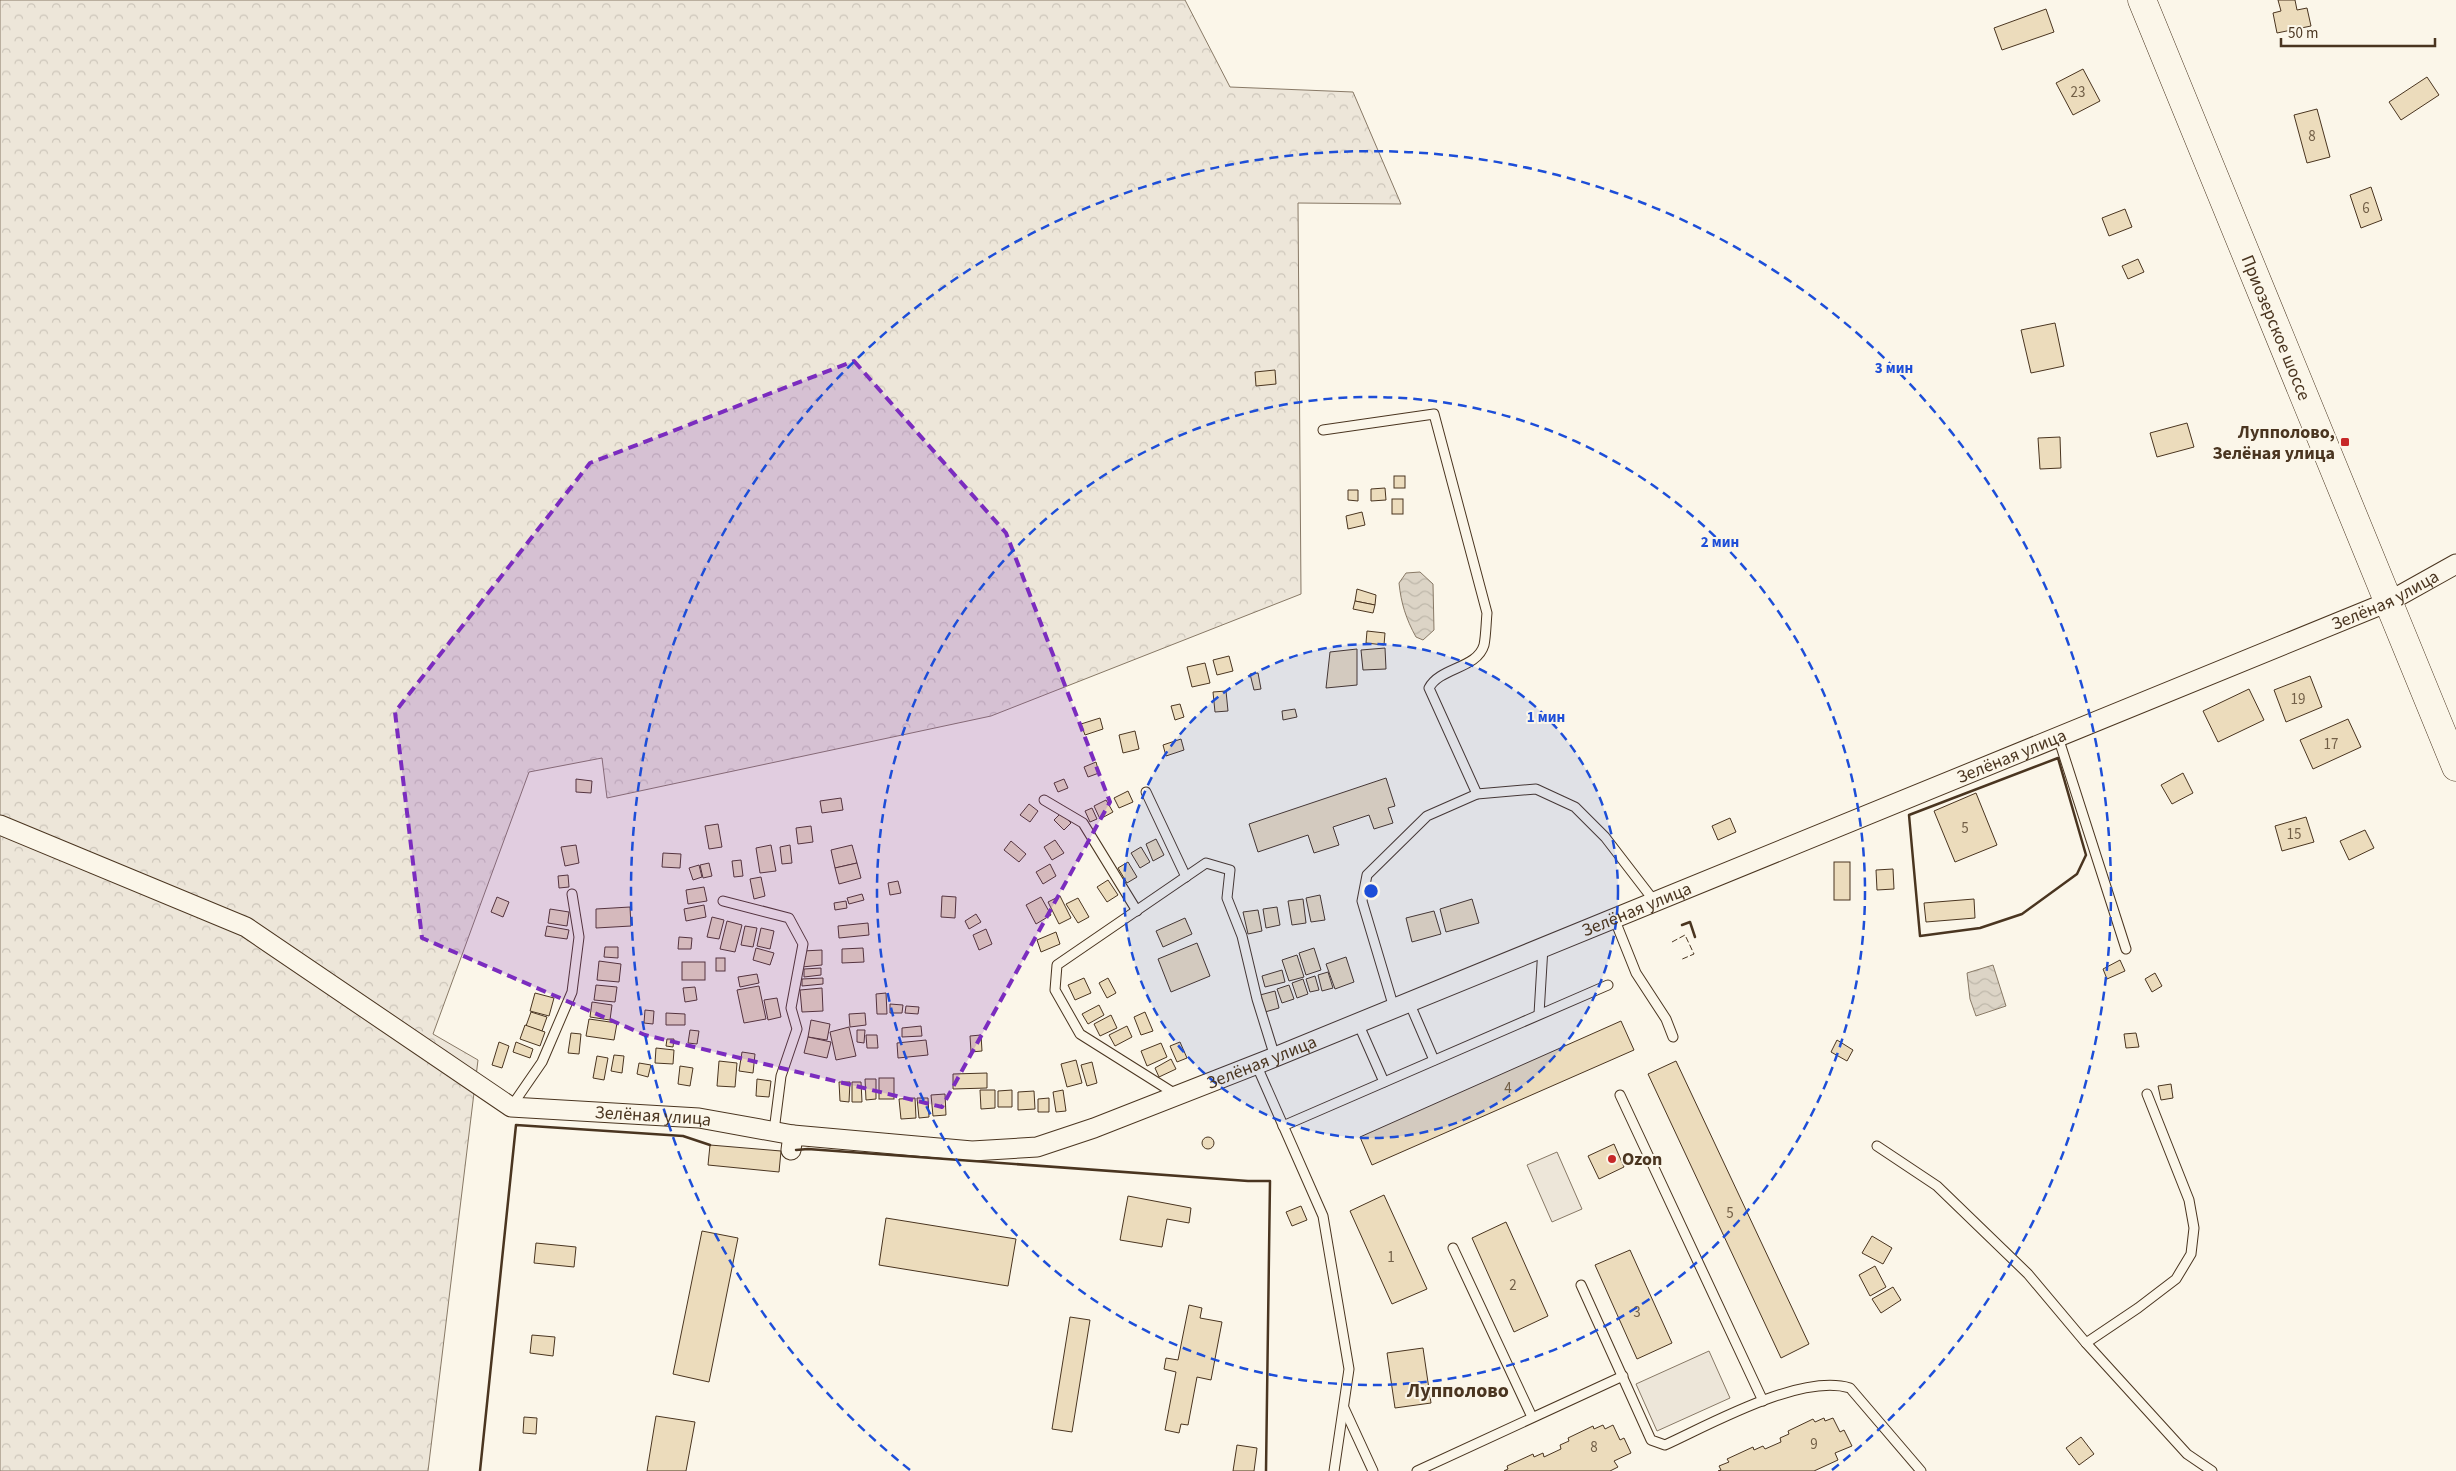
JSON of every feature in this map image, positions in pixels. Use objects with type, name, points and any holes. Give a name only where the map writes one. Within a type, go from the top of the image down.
[{"type":"main road","name":"Приозерское шоссе","points":[[2142,0],[2455,761]]},
{"type":"street","name":"Зелёная улица","points":[[511,1107],[700,1118],[774,1131],[792,1143],[972,1152],[1037,1147],[1275,1057],[2388,602],[2456,564]]},
{"type":"street","points":[[0,824],[246,927],[511,1107]]},
{"type":"lane","points":[[1322,430],[1434,414],[1487,613],[1484,647],[1472,660],[1434,679],[1429,688],[1477,794]]},
{"type":"lane","points":[[2058,737],[2126,948]]},
{"type":"lane","points":[[1434,1060],[1401,1005],[1362,901],[1367,875],[1427,816],[1477,794],[1536,789],[1575,807],[1605,837],[1655,902]]},
{"type":"lane","points":[[1146,792],[1186,877]]},
{"type":"lane","points":[[1044,800],[1083,823],[1137,911]]},
{"type":"lane","points":[[1178,1095],[1080,1034],[1056,990],[1057,965],[1206,863],[1230,870],[1227,898],[1242,936],[1257,999],[1275,1057]]},
{"type":"lane","points":[[511,1107],[542,1062],[572,992],[579,937],[572,894]]},
{"type":"lane","points":[[723,901],[789,918],[803,944],[790,1008],[797,1029],[781,1076],[774,1131]]},
{"type":"lane","points":[[1614,918],[1636,973],[1666,1019],[1673,1037]]},
{"type":"lane","points":[[1539,1014],[1543,947]]},
{"type":"lane","points":[[1283,1126],[1608,985]]},
{"type":"lane","points":[[1358,1023],[1384,1082]]},
{"type":"lane","points":[[1256,1064],[1322,1216],[1350,1368],[1334,1471]]},
{"type":"lane","points":[[2086,1343],[2138,1308],[2176,1279],[2191,1254],[2194,1228],[2189,1200],[2147,1094]]},
{"type":"lane","points":[[1620,1095],[1763,1400]]},
{"type":"lane","points":[[1877,1146],[1938,1186],[2028,1274],[2086,1343],[2187,1454],[2212,1471]]},
{"type":"lane","points":[[1452,1248],[1532,1417]]},
{"type":"lane","points":[[1581,1285],[1651,1440],[1665,1445],[1763,1400],[1809,1387],[1837,1384],[1850,1388],[1921,1471]]},
{"type":"lane","points":[[1417,1471],[1622,1376]]},
{"type":"lane","points":[[1344,1408],[1373,1471]]},
{"type":"highlighted area","points":[[854,361],[1006,533],[1110,802],[942,1107],[645,1035],[422,938],[395,712],[590,463]]},
{"type":"green space","points":[[0,0],[1185,0],[1230,87],[1353,92],[1401,204],[1298,203],[1301,594],[991,716],[607,798],[602,758],[529,772],[433,1034],[478,1060],[428,1471],[0,1471]]},
{"type":"green space","points":[[1557,1152],[1582,1209],[1552,1222],[1527,1165]]},
{"type":"green space","points":[[1709,1351],[1730,1398],[1657,1431],[1636,1384]]},
{"type":"water","points":[[1420,572],[1433,584],[1434,630],[1423,640],[1416,637],[1409,624],[1404,611],[1399,583],[1406,573]]},
{"type":"water","points":[[1993,965],[2006,1006],[1976,1016],[1970,999],[1967,973]]},
{"type":"building","points":[[2278,0],[2295,0],[2297,10],[2307,8],[2311,26],[2277,33],[2273,13],[2281,11]]},
{"type":"building","points":[[2046,9],[2054,32],[2002,50],[1994,28]]},
{"type":"building","points":[[2083,69],[2100,101],[2073,115],[2056,83]]},
{"type":"building","points":[[2427,77],[2439,95],[2401,120],[2389,102]]},
{"type":"building","points":[[2317,109],[2330,157],[2307,163],[2294,115]]},
{"type":"building","points":[[2371,187],[2382,220],[2361,228],[2350,195]]},
{"type":"building","points":[[2125,209],[2132,227],[2109,236],[2102,218]]},
{"type":"building","points":[[2138,259],[2144,272],[2128,279],[2122,266]]},
{"type":"building","points":[[2055,323],[2064,366],[2031,373],[2021,330]]},
{"type":"building","points":[[1275,370],[1276,384],[1256,386],[1255,372]]},
{"type":"building","points":[[2187,423],[2194,447],[2157,457],[2150,433]]},
{"type":"building","points":[[2060,437],[2061,468],[2040,469],[2038,438]]},
{"type":"building","points":[[1394,476],[1405,476],[1405,488],[1394,488]]},
{"type":"building","points":[[1385,488],[1386,500],[1371,501],[1371,489]]},
{"type":"building","points":[[1348,490],[1358,490],[1358,501],[1348,500]]},
{"type":"building","points":[[1392,499],[1403,499],[1403,514],[1392,514]]},
{"type":"building","points":[[1362,512],[1365,525],[1348,529],[1346,516]]},
{"type":"building","points":[[1357,589],[1376,595],[1375,605],[1355,601]]},
{"type":"building","points":[[1355,601],[1375,605],[1373,613],[1353,609]]},
{"type":"building","points":[[1367,631],[1385,633],[1384,645],[1366,643]]},
{"type":"building","points":[[1385,648],[1386,669],[1363,670],[1361,650]]},
{"type":"building","points":[[1357,649],[1357,685],[1326,688],[1330,652]]},
{"type":"building","points":[[1229,656],[1233,671],[1217,675],[1213,660]]},
{"type":"building","points":[[1205,663],[1210,683],[1192,687],[1187,667]]},
{"type":"building","points":[[1258,673],[1261,689],[1254,690],[1250,674]]},
{"type":"building","points":[[2310,676],[2322,707],[2286,722],[2274,690]]},
{"type":"building","points":[[2249,689],[2264,720],[2218,742],[2203,711]]},
{"type":"building","points":[[1226,691],[1228,711],[1215,712],[1213,692]]},
{"type":"building","points":[[1180,704],[1184,717],[1175,720],[1171,706]]},
{"type":"building","points":[[1295,709],[1297,717],[1283,720],[1282,711]]},
{"type":"building","points":[[1100,718],[1103,729],[1085,735],[1081,724]]},
{"type":"building","points":[[2348,719],[2361,747],[2313,769],[2300,740]]},
{"type":"building","points":[[1135,731],[1139,749],[1123,753],[1119,735]]},
{"type":"building","points":[[1181,739],[1184,750],[1166,756],[1163,745]]},
{"type":"building","points":[[1096,762],[1099,773],[1088,777],[1084,767]]},
{"type":"building","points":[[2183,773],[2193,793],[2172,804],[2161,785]]},
{"type":"building","points":[[1386,778],[1395,806],[1388,808],[1393,823],[1374,829],[1369,815],[1333,827],[1339,845],[1314,853],[1308,835],[1258,852],[1249,824]]},
{"type":"building","points":[[576,779],[592,781],[591,793],[576,792]]},
{"type":"building","points":[[1064,779],[1068,788],[1058,792],[1054,783]]},
{"type":"building","points":[[1128,791],[1133,802],[1119,808],[1114,798]]},
{"type":"building","points":[[1976,793],[1997,845],[1955,862],[1934,811]]},
{"type":"building","points":[[841,798],[843,810],[822,813],[820,801]]},
{"type":"building","points":[[1106,800],[1113,812],[1100,819],[1094,806]]},
{"type":"building","points":[[1029,804],[1038,811],[1030,822],[1020,815]]},
{"type":"building","points":[[1092,808],[1097,819],[1090,822],[1085,811]]},
{"type":"building","points":[[1061,813],[1071,823],[1064,830],[1054,820]]},
{"type":"building","points":[[2306,817],[2314,842],[2282,851],[2275,826]]},
{"type":"building","points":[[1730,818],[1736,832],[1718,840],[1712,826]]},
{"type":"building","points":[[718,824],[722,847],[709,849],[705,826]]},
{"type":"building","points":[[811,826],[813,842],[798,844],[796,828]]},
{"type":"building","points":[[2365,830],[2374,848],[2349,860],[2340,841]]},
{"type":"building","points":[[1156,839],[1164,855],[1153,861],[1146,844]]},
{"type":"building","points":[[1055,840],[1064,853],[1052,860],[1044,847]]},
{"type":"building","points":[[1011,841],[1026,854],[1019,862],[1004,850]]},
{"type":"building","points":[[576,845],[579,863],[565,866],[561,847]]},
{"type":"building","points":[[771,845],[776,871],[760,873],[756,848]]},
{"type":"building","points":[[790,845],[792,863],[782,864],[780,847]]},
{"type":"building","points":[[852,845],[857,863],[835,868],[831,850]]},
{"type":"building","points":[[1141,847],[1150,862],[1140,868],[1131,853]]},
{"type":"building","points":[[663,853],[681,854],[680,868],[662,867]]},
{"type":"building","points":[[741,860],[743,876],[734,877],[732,861]]},
{"type":"building","points":[[1128,862],[1137,877],[1127,883],[1118,868]]},
{"type":"building","points":[[1834,862],[1850,862],[1850,900],[1834,900]]},
{"type":"building","points":[[709,863],[712,876],[703,878],[700,865]]},
{"type":"building","points":[[857,863],[861,878],[839,884],[835,868]]},
{"type":"building","points":[[1050,864],[1056,876],[1043,884],[1036,872]]},
{"type":"building","points":[[699,865],[702,877],[693,880],[689,868]]},
{"type":"building","points":[[1893,869],[1894,889],[1877,890],[1876,870]]},
{"type":"building","points":[[568,875],[569,887],[559,888],[558,876]]},
{"type":"building","points":[[761,877],[765,896],[754,899],[750,879]]},
{"type":"building","points":[[1108,880],[1118,895],[1107,902],[1097,887]]},
{"type":"building","points":[[898,881],[901,893],[890,895],[888,883]]},
{"type":"building","points":[[704,887],[707,901],[688,904],[686,890]]},
{"type":"building","points":[[862,894],[864,900],[849,904],[847,898]]},
{"type":"building","points":[[1320,895],[1325,920],[1311,922],[1306,898]]},
{"type":"building","points":[[942,896],[956,897],[955,918],[941,917]]},
{"type":"building","points":[[1060,896],[1071,918],[1059,924],[1048,902]]},
{"type":"building","points":[[497,897],[509,902],[503,917],[491,912]]},
{"type":"building","points":[[1041,897],[1051,915],[1036,924],[1026,905]]},
{"type":"building","points":[[1078,898],[1089,917],[1078,923],[1066,904]]},
{"type":"building","points":[[1303,899],[1306,923],[1292,925],[1288,901]]},
{"type":"building","points":[[1472,899],[1479,923],[1446,932],[1440,909]]},
{"type":"building","points":[[1974,899],[1975,918],[1926,922],[1924,903]]},
{"type":"building","points":[[846,901],[847,908],[835,910],[834,903]]},
{"type":"building","points":[[704,905],[706,917],[686,921],[684,909]]},
{"type":"building","points":[[630,907],[631,926],[596,928],[596,909]]},
{"type":"building","points":[[1277,907],[1280,925],[1266,928],[1263,909]]},
{"type":"building","points":[[550,909],[569,912],[567,926],[548,923]]},
{"type":"building","points":[[1258,910],[1262,931],[1248,934],[1243,912]]},
{"type":"building","points":[[1434,911],[1441,934],[1412,942],[1406,918]]},
{"type":"building","points":[[976,914],[981,922],[969,929],[965,921]]},
{"type":"building","points":[[712,917],[724,920],[719,939],[707,937]]},
{"type":"building","points":[[1185,918],[1192,934],[1163,947],[1156,931]]},
{"type":"building","points":[[727,921],[742,925],[735,952],[720,949]]},
{"type":"building","points":[[868,923],[869,935],[839,938],[838,926]]},
{"type":"building","points":[[547,926],[569,930],[567,939],[545,936]]},
{"type":"building","points":[[745,926],[757,928],[753,947],[741,945]]},
{"type":"building","points":[[761,928],[774,931],[770,949],[757,946]]},
{"type":"building","points":[[986,929],[992,944],[979,950],[973,935]]},
{"type":"building","points":[[1056,932],[1060,944],[1041,952],[1037,940]]},
{"type":"building","points":[[679,937],[692,938],[691,949],[678,949]]},
{"type":"building","points":[[1197,943],[1210,976],[1171,992],[1158,959]]},
{"type":"building","points":[[605,947],[618,947],[618,958],[604,957]]},
{"type":"building","points":[[756,948],[774,953],[770,965],[753,960]]},
{"type":"building","points":[[863,948],[864,962],[842,963],[842,949]]},
{"type":"building","points":[[1314,948],[1321,970],[1306,975],[1299,953]]},
{"type":"building","points":[[822,950],[822,965],[802,967],[803,951]]},
{"type":"building","points":[[1297,955],[1304,977],[1289,981],[1282,960]]},
{"type":"building","points":[[1346,957],[1354,982],[1335,989],[1326,964]]},
{"type":"building","points":[[716,958],[725,958],[725,971],[716,971]]},
{"type":"building","points":[[2120,960],[2125,971],[2107,979],[2103,969]]},
{"type":"building","points":[[599,961],[621,964],[619,982],[597,980]]},
{"type":"building","points":[[682,962],[705,962],[705,980],[682,980]]},
{"type":"building","points":[[821,968],[821,975],[804,977],[804,969]]},
{"type":"building","points":[[1282,970],[1285,982],[1265,987],[1262,976]]},
{"type":"building","points":[[1328,972],[1333,988],[1322,991],[1318,975]]},
{"type":"building","points":[[2155,973],[2162,986],[2152,992],[2145,979]]},
{"type":"building","points":[[757,974],[759,983],[740,987],[738,977]]},
{"type":"building","points":[[1315,976],[1319,990],[1310,992],[1306,979]]},
{"type":"building","points":[[823,978],[823,984],[802,986],[802,979]]},
{"type":"building","points":[[1084,978],[1091,993],[1075,1000],[1068,985]]},
{"type":"building","points":[[1108,978],[1116,993],[1107,998],[1099,983]]},
{"type":"building","points":[[1303,979],[1308,994],[1297,998],[1292,983]]},
{"type":"building","points":[[596,985],[617,987],[615,1002],[594,1000]]},
{"type":"building","points":[[1289,985],[1294,999],[1282,1003],[1277,989]]},
{"type":"building","points":[[759,986],[766,1019],[744,1023],[737,990]]},
{"type":"building","points":[[695,987],[697,1000],[685,1002],[683,988]]},
{"type":"building","points":[[822,988],[823,1011],[802,1012],[800,990]]},
{"type":"building","points":[[1275,991],[1279,1008],[1265,1012],[1260,995]]},
{"type":"building","points":[[535,993],[554,998],[549,1016],[530,1011]]},
{"type":"building","points":[[886,993],[887,1014],[877,1014],[876,994]]},
{"type":"building","points":[[777,998],[781,1017],[768,1020],[764,1000]]},
{"type":"building","points":[[592,1002],[612,1005],[610,1020],[590,1017]]},
{"type":"building","points":[[890,1004],[903,1005],[902,1013],[890,1013]]},
{"type":"building","points":[[1099,1005],[1104,1015],[1088,1024],[1082,1014]]},
{"type":"building","points":[[906,1006],[919,1007],[918,1014],[905,1013]]},
{"type":"building","points":[[645,1010],[654,1011],[653,1024],[644,1023]]},
{"type":"building","points":[[531,1012],[547,1017],[542,1031],[526,1026]]},
{"type":"building","points":[[1145,1012],[1153,1031],[1141,1035],[1134,1017]]},
{"type":"building","points":[[666,1013],[685,1014],[685,1025],[666,1025]]},
{"type":"building","points":[[865,1013],[866,1025],[850,1027],[849,1014]]},
{"type":"building","points":[[1111,1015],[1117,1028],[1100,1036],[1094,1024]]},
{"type":"building","points":[[589,1019],[617,1023],[614,1040],[586,1036]]},
{"type":"building","points":[[811,1020],[830,1024],[827,1040],[808,1037]]},
{"type":"building","points":[[1621,1021],[1634,1050],[1372,1165],[1360,1137]]},
{"type":"building","points":[[525,1025],[545,1032],[540,1046],[520,1039]]},
{"type":"building","points":[[921,1026],[922,1036],[902,1037],[902,1028]]},
{"type":"building","points":[[1127,1026],[1132,1037],[1115,1046],[1109,1035]]},
{"type":"building","points":[[849,1027],[856,1056],[836,1060],[830,1032]]},
{"type":"building","points":[[690,1030],[699,1031],[697,1044],[688,1043]]},
{"type":"building","points":[[857,1030],[865,1030],[864,1043],[857,1042]]},
{"type":"building","points":[[571,1033],[581,1034],[579,1054],[568,1053]]},
{"type":"building","points":[[2136,1033],[2139,1047],[2126,1048],[2124,1034]]},
{"type":"building","points":[[866,1035],[877,1035],[878,1048],[867,1048]]},
{"type":"building","points":[[981,1035],[982,1051],[971,1052],[970,1036]]},
{"type":"building","points":[[808,1037],[831,1042],[827,1058],[804,1053]]},
{"type":"building","points":[[667,1039],[674,1039],[673,1047],[666,1046]]},
{"type":"building","points":[[926,1040],[928,1055],[898,1058],[897,1043]]},
{"type":"building","points":[[1837,1040],[1853,1050],[1847,1061],[1831,1052]]},
{"type":"building","points":[[499,1042],[509,1046],[502,1068],[492,1065]]},
{"type":"building","points":[[516,1042],[533,1049],[530,1058],[513,1052]]},
{"type":"building","points":[[1180,1042],[1187,1058],[1177,1062],[1170,1046]]},
{"type":"building","points":[[1161,1043],[1167,1057],[1147,1066],[1141,1051]]},
{"type":"building","points":[[656,1048],[674,1050],[673,1064],[655,1063]]},
{"type":"building","points":[[742,1052],[755,1054],[753,1073],[739,1071]]},
{"type":"building","points":[[614,1055],[624,1056],[622,1073],[611,1071]]},
{"type":"building","points":[[597,1056],[608,1058],[604,1080],[593,1078]]},
{"type":"building","points":[[1171,1059],[1176,1069],[1159,1077],[1155,1068]]},
{"type":"building","points":[[1076,1060],[1082,1083],[1067,1087],[1061,1064]]},
{"type":"building","points":[[719,1061],[737,1063],[735,1087],[717,1086]]},
{"type":"building","points":[[1676,1061],[1809,1344],[1781,1358],[1648,1074]]},
{"type":"building","points":[[1092,1062],[1097,1083],[1087,1086],[1081,1065]]},
{"type":"building","points":[[639,1063],[651,1065],[648,1077],[637,1074]]},
{"type":"building","points":[[680,1066],[693,1068],[690,1086],[678,1084]]},
{"type":"building","points":[[987,1073],[987,1088],[953,1089],[953,1074]]},
{"type":"building","points":[[879,1078],[894,1078],[894,1099],[879,1099]]},
{"type":"building","points":[[757,1079],[771,1081],[769,1097],[756,1096]]},
{"type":"building","points":[[865,1079],[876,1079],[876,1099],[866,1100]]},
{"type":"building","points":[[839,1082],[850,1082],[849,1102],[840,1101]]},
{"type":"building","points":[[852,1082],[861,1082],[862,1102],[852,1102]]},
{"type":"building","points":[[2171,1084],[2173,1098],[2161,1100],[2158,1086]]},
{"type":"building","points":[[980,1090],[995,1090],[995,1108],[981,1109]]},
{"type":"building","points":[[1012,1090],[1012,1107],[998,1107],[998,1091]]},
{"type":"building","points":[[1063,1090],[1066,1111],[1056,1112],[1053,1092]]},
{"type":"building","points":[[1034,1091],[1035,1109],[1018,1110],[1018,1092]]},
{"type":"building","points":[[945,1094],[946,1115],[933,1116],[931,1095]]},
{"type":"building","points":[[915,1098],[916,1118],[901,1119],[899,1099]]},
{"type":"building","points":[[917,1098],[928,1098],[929,1117],[919,1118]]},
{"type":"building","points":[[1049,1098],[1049,1112],[1038,1112],[1038,1099]]},
{"type":"building","points":[[1210,1137],[1213,1138],[1213,1148],[1206,1149],[1203,1148],[1202,1141],[1203,1138]]},
{"type":"building","points":[[1614,1144],[1624,1167],[1599,1179],[1588,1156]]},
{"type":"building","points":[[710,1145],[781,1151],[779,1172],[708,1165]]},
{"type":"building","points":[[1384,1195],[1427,1289],[1392,1304],[1350,1211]]},
{"type":"building","points":[[1128,1196],[1191,1208],[1189,1223],[1167,1219],[1162,1247],[1120,1240]]},
{"type":"building","points":[[1301,1206],[1307,1220],[1292,1226],[1286,1212]]},
{"type":"building","points":[[886,1218],[1016,1239],[1008,1286],[879,1265]]},
{"type":"building","points":[[1506,1222],[1548,1316],[1514,1332],[1472,1238]]},
{"type":"building","points":[[702,1231],[738,1238],[709,1382],[673,1374]]},
{"type":"building","points":[[1872,1236],[1892,1248],[1883,1264],[1862,1253]]},
{"type":"building","points":[[536,1243],[576,1247],[574,1267],[534,1263]]},
{"type":"building","points":[[1630,1250],[1672,1343],[1637,1359],[1595,1265]]},
{"type":"building","points":[[1875,1266],[1886,1287],[1870,1296],[1859,1275]]},
{"type":"building","points":[[1893,1287],[1901,1300],[1881,1313],[1872,1299]]},
{"type":"building","points":[[1189,1305],[1202,1308],[1200,1318],[1222,1322],[1211,1380],[1197,1377],[1188,1425],[1181,1424],[1179,1433],[1165,1430],[1176,1372],[1164,1369],[1166,1358],[1178,1360]]},
{"type":"building","points":[[1070,1317],[1090,1320],[1072,1432],[1052,1429]]},
{"type":"building","points":[[532,1335],[555,1337],[553,1356],[530,1353]]},
{"type":"building","points":[[1423,1348],[1431,1403],[1395,1408],[1387,1353]]},
{"type":"building","points":[[656,1416],[695,1422],[686,1471],[647,1471]]},
{"type":"building","points":[[524,1417],[537,1418],[536,1434],[523,1433]]},
{"type":"building","points":[[1824,1418],[1825,1421],[1833,1418],[1840,1432],[1844,1430],[1852,1446],[1835,1453],[1838,1460],[1814,1471],[1718,1471],[1721,1470],[1719,1466],[1729,1462],[1727,1459],[1753,1447],[1754,1450],[1763,1446],[1765,1449],[1781,1442],[1780,1438],[1789,1434],[1788,1431],[1813,1419],[1815,1422]]},
{"type":"building","points":[[1603,1425],[1605,1429],[1613,1425],[1620,1440],[1624,1438],[1631,1453],[1614,1461],[1618,1467],[1610,1471],[1504,1471],[1508,1469],[1507,1466],[1533,1454],[1534,1457],[1543,1453],[1544,1457],[1561,1449],[1560,1445],[1569,1441],[1568,1438],[1593,1426],[1594,1429]]},
{"type":"building","points":[[2081,1437],[2094,1454],[2079,1465],[2066,1448]]},
{"type":"building","points":[[1237,1445],[1257,1448],[1254,1471],[1233,1471]]},
{"type":"fence","points":[[1672,942],[1685,935],[1694,954],[1680,960]]},
{"type":"wall","points":[[2058,758],[2086,855],[2077,874],[2022,914],[1980,928],[1920,936],[1909,815],[2058,758]]},
{"type":"wall","points":[[1682,925],[1690,922],[1695,937]]},
{"type":"wall","points":[[480,1471],[516,1125],[683,1136],[710,1145]]},
{"type":"wall","points":[[796,1150],[808,1149],[1248,1181],[1270,1181],[1266,1471]]},
{"type":"place","name":"Лупполово, Зелёная улица","points":[[2345,442]]},
{"type":"place","name":"Ozon","points":[[1612,1159]]},
{"type":"district","name":"Лупполово","points":[[1458,1390]]}]
